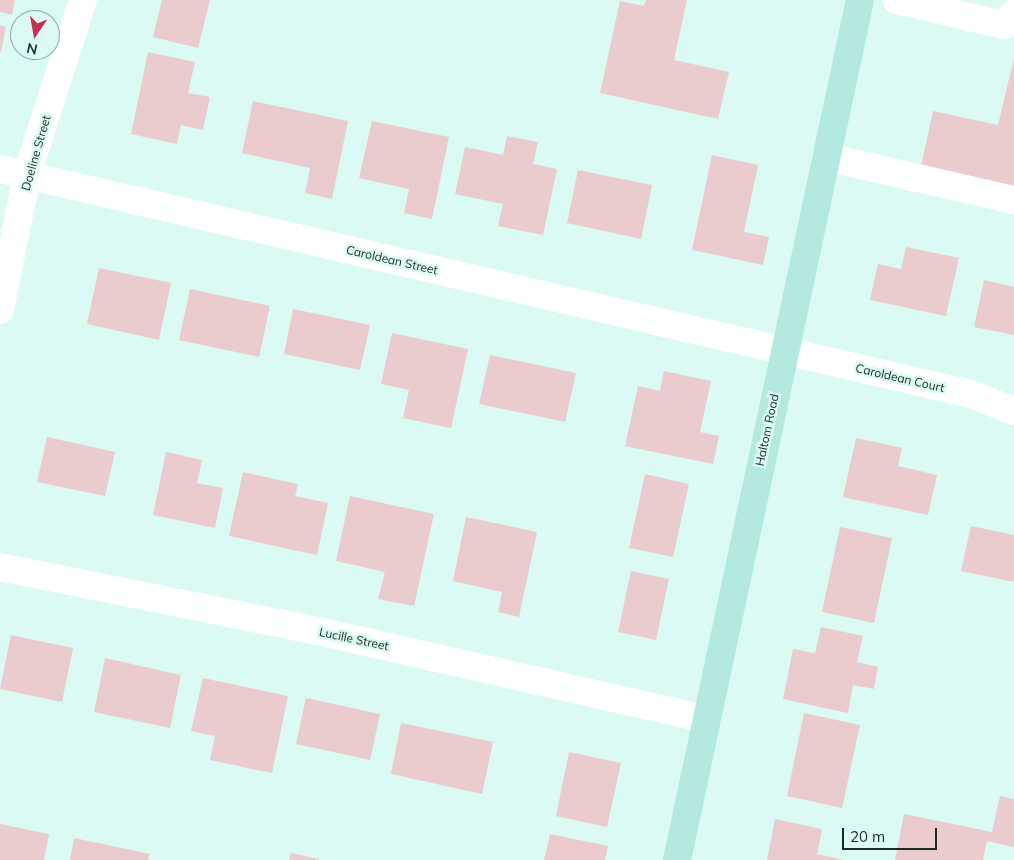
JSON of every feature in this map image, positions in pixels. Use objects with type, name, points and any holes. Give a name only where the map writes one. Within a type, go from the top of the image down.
[{"type":"main road","name":"Haltom Road","points":[[677,860],[860,0]]},
{"type":"street","name":"Doeline Street","points":[[0,310],[27,175],[83,0]]},
{"type":"street","points":[[897,0],[1004,25],[1014,13]]},
{"type":"street","points":[[826,157],[1014,200]]},
{"type":"street","name":"Caroldean Street","points":[[0,169],[784,351]]},
{"type":"street","name":"Caroldean Court","points":[[784,351],[971,394],[1014,411]]},
{"type":"street","name":"Lucille Street","points":[[0,567],[327,633],[707,719]]},
{"type":"building","points":[[0,0],[15,0],[10,14],[0,12]]},
{"type":"building","points":[[162,0],[210,0],[198,48],[153,37]]},
{"type":"building","points":[[646,0],[687,0],[674,60],[729,72],[718,119],[600,93],[620,1],[644,6]]},
{"type":"building","points":[[0,25],[6,27],[1,52],[0,52]]},
{"type":"building","points":[[148,52],[195,62],[188,93],[210,97],[203,130],[181,125],[177,144],[131,134]]},
{"type":"building","points":[[1014,58],[1014,192],[920,171],[933,111],[998,125]]},
{"type":"building","points":[[253,101],[348,121],[332,199],[305,193],[310,168],[242,153]]},
{"type":"building","points":[[372,121],[449,137],[432,219],[404,213],[409,189],[359,178]]},
{"type":"building","points":[[507,136],[538,142],[533,164],[557,169],[543,235],[498,226],[503,204],[455,194],[465,147],[503,155]]},
{"type":"building","points":[[712,155],[758,165],[744,232],[769,237],[763,265],[692,250]]},
{"type":"building","points":[[578,170],[652,185],[641,239],[567,223]]},
{"type":"building","points":[[906,247],[959,258],[946,316],[870,300],[878,264],[901,269]]},
{"type":"building","points":[[99,268],[171,283],[159,340],[87,324]]},
{"type":"building","points":[[984,280],[1014,287],[1014,335],[974,327]]},
{"type":"building","points":[[190,289],[270,306],[259,357],[179,340]]},
{"type":"building","points":[[293,309],[370,325],[360,370],[284,354]]},
{"type":"building","points":[[392,333],[468,349],[451,428],[403,418],[409,390],[381,384]]},
{"type":"building","points":[[490,355],[576,373],[565,422],[479,404]]},
{"type":"building","points":[[664,371],[711,381],[700,432],[719,436],[713,464],[625,446],[638,386],[660,391]]},
{"type":"building","points":[[47,437],[115,452],[105,496],[37,482]]},
{"type":"building","points":[[856,438],[902,448],[898,466],[937,475],[928,515],[843,497]]},
{"type":"building","points":[[166,452],[202,460],[197,483],[223,488],[215,528],[153,515]]},
{"type":"building","points":[[243,472],[298,484],[295,496],[328,503],[317,555],[229,536]]},
{"type":"building","points":[[645,474],[689,484],[673,557],[629,548]]},
{"type":"building","points":[[350,496],[434,514],[414,606],[378,599],[385,572],[336,561]]},
{"type":"building","points":[[466,517],[537,532],[519,617],[498,612],[502,592],[453,581]]},
{"type":"building","points":[[971,526],[1014,535],[1014,582],[961,571]]},
{"type":"building","points":[[840,527],[892,538],[874,623],[822,612]]},
{"type":"building","points":[[631,571],[669,579],[656,640],[618,632]]},
{"type":"building","points":[[821,627],[863,636],[857,662],[878,667],[874,689],[853,685],[848,713],[783,699],[793,649],[815,653]]},
{"type":"building","points":[[11,635],[73,648],[62,702],[0,689]]},
{"type":"building","points":[[105,658],[181,675],[170,728],[94,712]]},
{"type":"building","points":[[203,678],[288,696],[272,773],[210,760],[215,736],[191,731]]},
{"type":"building","points":[[306,698],[380,714],[370,760],[296,744]]},
{"type":"building","points":[[804,713],[860,725],[842,808],[787,796]]},
{"type":"building","points":[[401,723],[493,742],[482,794],[391,774]]},
{"type":"building","points":[[569,752],[621,763],[607,827],[556,816]]},
{"type":"building","points":[[1000,796],[1014,799],[1014,847],[987,841],[983,860],[895,860],[904,814],[992,832]]},
{"type":"building","points":[[775,819],[822,829],[817,854],[844,860],[767,860]]},
{"type":"building","points":[[0,824],[49,834],[44,860],[0,860]]},
{"type":"building","points":[[550,834],[608,846],[605,860],[544,860]]},
{"type":"building","points":[[74,838],[150,854],[148,860],[70,860]]},
{"type":"building","points":[[291,853],[319,859],[319,860],[289,860]]}]
